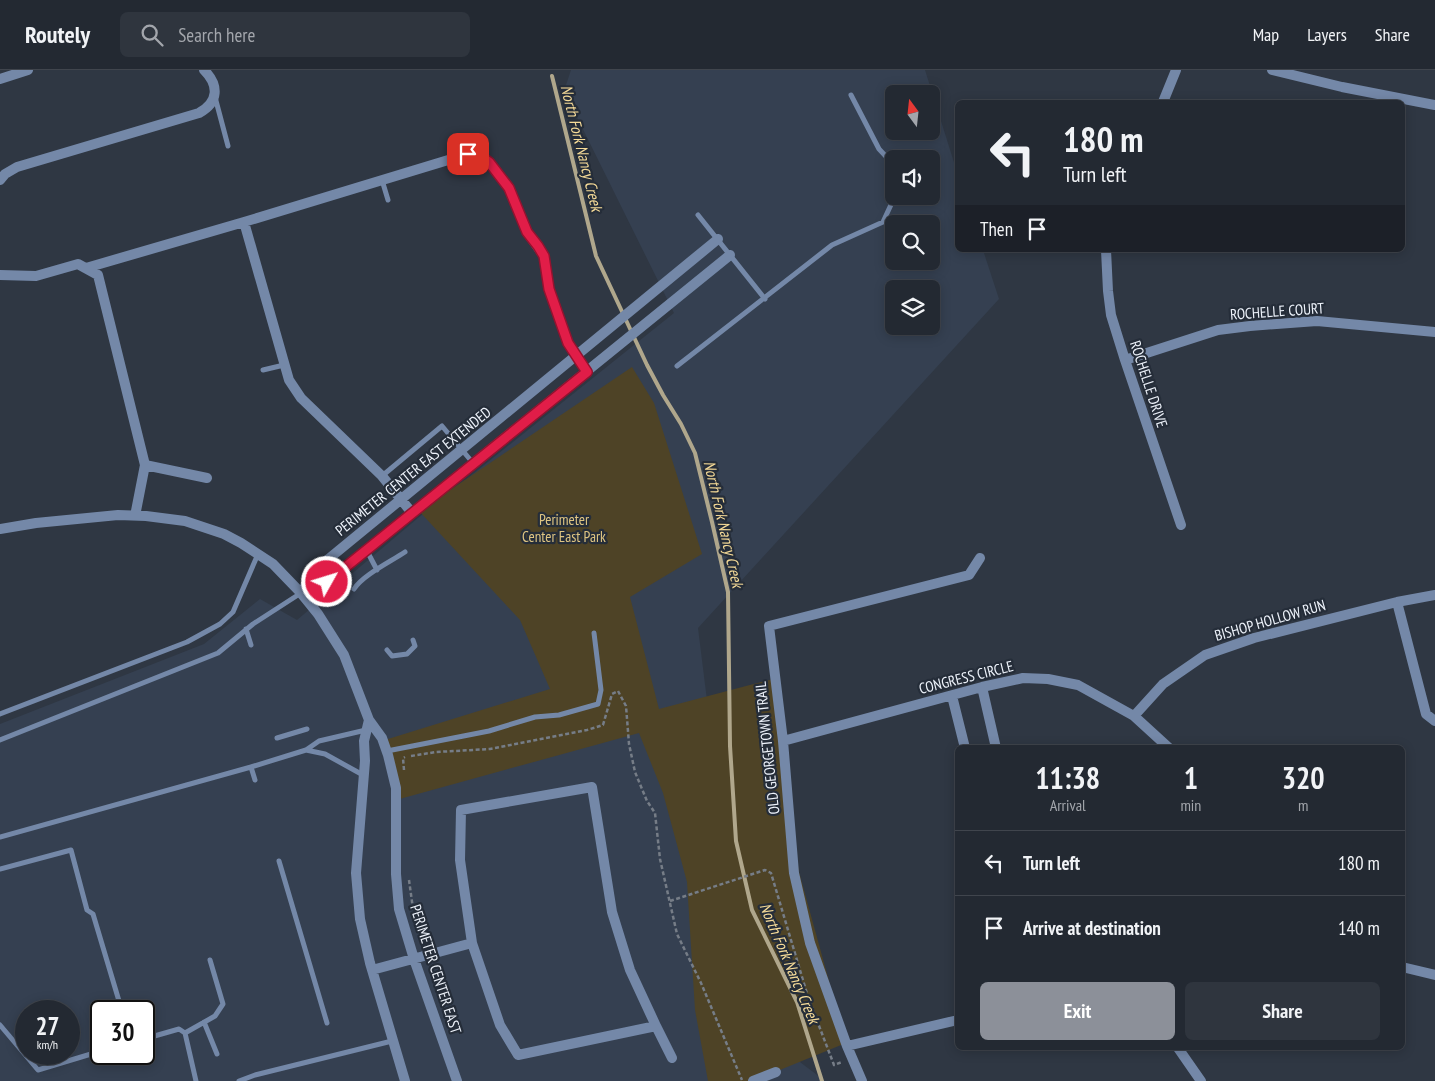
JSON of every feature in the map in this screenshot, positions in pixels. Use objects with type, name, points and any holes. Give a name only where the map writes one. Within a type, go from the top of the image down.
[{"type":"street","points":[[0,79],[28,70]]},
{"type":"street","points":[[0,180],[5,174],[17,167],[200,114],[211,105],[214,94],[212,82],[204,70]]},
{"type":"street","points":[[1164,100],[1176,70]]},
{"type":"street","points":[[1272,70],[1342,87],[1435,105]]},
{"type":"street","points":[[86,268],[468,154],[481,156],[489,162],[509,188],[527,232],[544,256],[549,289],[564,332],[575,356],[587,372]]},
{"type":"street","points":[[244,222],[289,380],[300,398],[382,476],[412,513]]},
{"type":"street","name":"PERIMETER CENTER EAST EXTENDED","points":[[301,592],[316,570],[718,239]]},
{"type":"street","name":"ROCHELLE DRIVE","points":[[1106,252],[1111,315],[1181,525]]},
{"type":"street","points":[[301,592],[327,582],[730,255]]},
{"type":"street","points":[[0,276],[36,276],[78,264],[98,275],[145,465],[135,516]]},
{"type":"street","name":"ROCHELLE COURT","points":[[1125,360],[1218,330],[1250,326],[1317,321],[1435,332]]},
{"type":"street","points":[[145,465],[207,478]]},
{"type":"street","name":"PERIMETER CENTER EAST","points":[[0,529],[90,517],[135,516],[166,518],[205,527],[242,543],[273,564],[301,592],[318,614],[344,655],[368,725],[382,738],[396,788],[396,874],[399,909],[414,959],[457,1081]]},
{"type":"street","name":"OLD GEORGETOWN TRAIL","points":[[862,1081],[847,1046],[810,943],[794,873],[783,740],[769,626],[968,575],[980,558]]},
{"type":"street","name":"BISHOP HOLLOW RUN","points":[[1134,716],[1163,684],[1204,655],[1254,638],[1397,602],[1435,595]]},
{"type":"street","points":[[1397,602],[1426,714],[1435,722]]},
{"type":"street","name":"CONGRESS CIRCLE","points":[[783,740],[982,687],[1023,678],[1056,680],[1078,685],[1134,716],[1166,745]]},
{"type":"street","points":[[982,687],[995,745]]},
{"type":"street","points":[[952,696],[964,745]]},
{"type":"street","name":"PERIMETER CENTER EAST","points":[[368,725],[364,741],[356,874],[360,919],[372,970],[405,1081]]},
{"type":"street","points":[[656,1026],[518,1056],[500,1024],[472,943],[460,860],[462,810],[592,787],[612,912],[630,970],[672,1058]]},
{"type":"street","points":[[372,970],[472,943]]},
{"type":"street","points":[[1405,968],[1435,976]]},
{"type":"street","points":[[847,1046],[955,1021]]},
{"type":"street","points":[[1179,1050],[1201,1081]]},
{"type":"street","points":[[753,1081],[776,1072]]},
{"type":"lane","points":[[214,94],[228,146]]},
{"type":"lane","points":[[851,95],[879,149],[885,155]]},
{"type":"lane","points":[[382,180],[388,200]]},
{"type":"lane","points":[[677,366],[832,245],[883,222],[891,205]]},
{"type":"lane","points":[[698,215],[765,299]]},
{"type":"lane","points":[[263,370],[285,365]]},
{"type":"lane","points":[[382,476],[442,426],[473,463]]},
{"type":"lane","points":[[366,551],[377,570]]},
{"type":"lane","points":[[354,589],[377,570],[405,552]]},
{"type":"lane","points":[[0,714],[187,642],[220,624],[233,612],[258,554]]},
{"type":"lane","points":[[0,740],[218,653],[246,629],[301,592]]},
{"type":"lane","points":[[246,629],[251,645]]},
{"type":"lane","points":[[386,751],[489,732],[535,717],[559,715],[598,704],[601,690],[594,633]]},
{"type":"lane","points":[[388,650],[392,656],[407,654],[414,649],[413,640]]},
{"type":"lane","points":[[0,837],[251,767],[306,750],[319,742],[368,725]]},
{"type":"lane","points":[[277,738],[307,729]]},
{"type":"lane","points":[[306,750],[325,754],[363,775]]},
{"type":"lane","points":[[251,767],[255,780]]},
{"type":"lane","points":[[0,869],[71,850],[87,910],[93,914],[119,1000]]},
{"type":"lane","points":[[279,861],[327,1023]]},
{"type":"lane","points":[[185,1033],[215,1016],[222,1004],[210,960]]},
{"type":"lane","points":[[204,1022],[217,1054]]},
{"type":"lane","points":[[0,1025],[38,1070],[90,1054]]},
{"type":"lane","points":[[155,1036],[179,1029],[185,1033],[196,1081]]},
{"type":"lane","points":[[239,1081],[255,1075],[392,1041]]},
{"type":"path","points":[[405,774],[403,758],[436,752],[490,749],[588,730],[603,725],[612,694],[618,691],[626,706],[629,744],[635,772],[647,801],[655,813],[660,859],[676,934],[708,1000],[743,1081]]},
{"type":"path","points":[[669,902],[765,870],[771,873],[799,969],[834,1065]]},
{"type":"path","points":[[408,873],[414,918]]},
{"type":"shaded area","points":[[571,70],[925,70],[930,85],[885,85],[885,140],[940,140],[940,118],[955,166],[955,252],[984,252],[999,299],[698,628],[747,1022],[825,1081],[0,1081],[0,724],[204,644],[260,599],[297,620],[418,518],[674,313],[564,91]]},
{"type":"green space","name":"Perimeter Center East Park","points":[[632,367],[654,403],[702,554],[630,597],[659,709],[773,679],[779,742],[799,872],[846,1043],[753,1081],[708,1081],[695,1010],[687,882],[663,793],[639,733],[396,800],[388,739],[550,689],[520,620],[419,511]]},
{"type":"waterway","name":"North Fork Nancy Creek","points":[[552,76],[596,256],[647,365],[681,424],[695,453],[728,592],[730,746],[736,841],[752,910],[797,1002],[822,1081]]},
{"type":"route","points":[[327,582],[587,372],[568,343],[549,289],[544,256],[527,232],[509,188],[489,162],[481,156],[468,154]]}]
